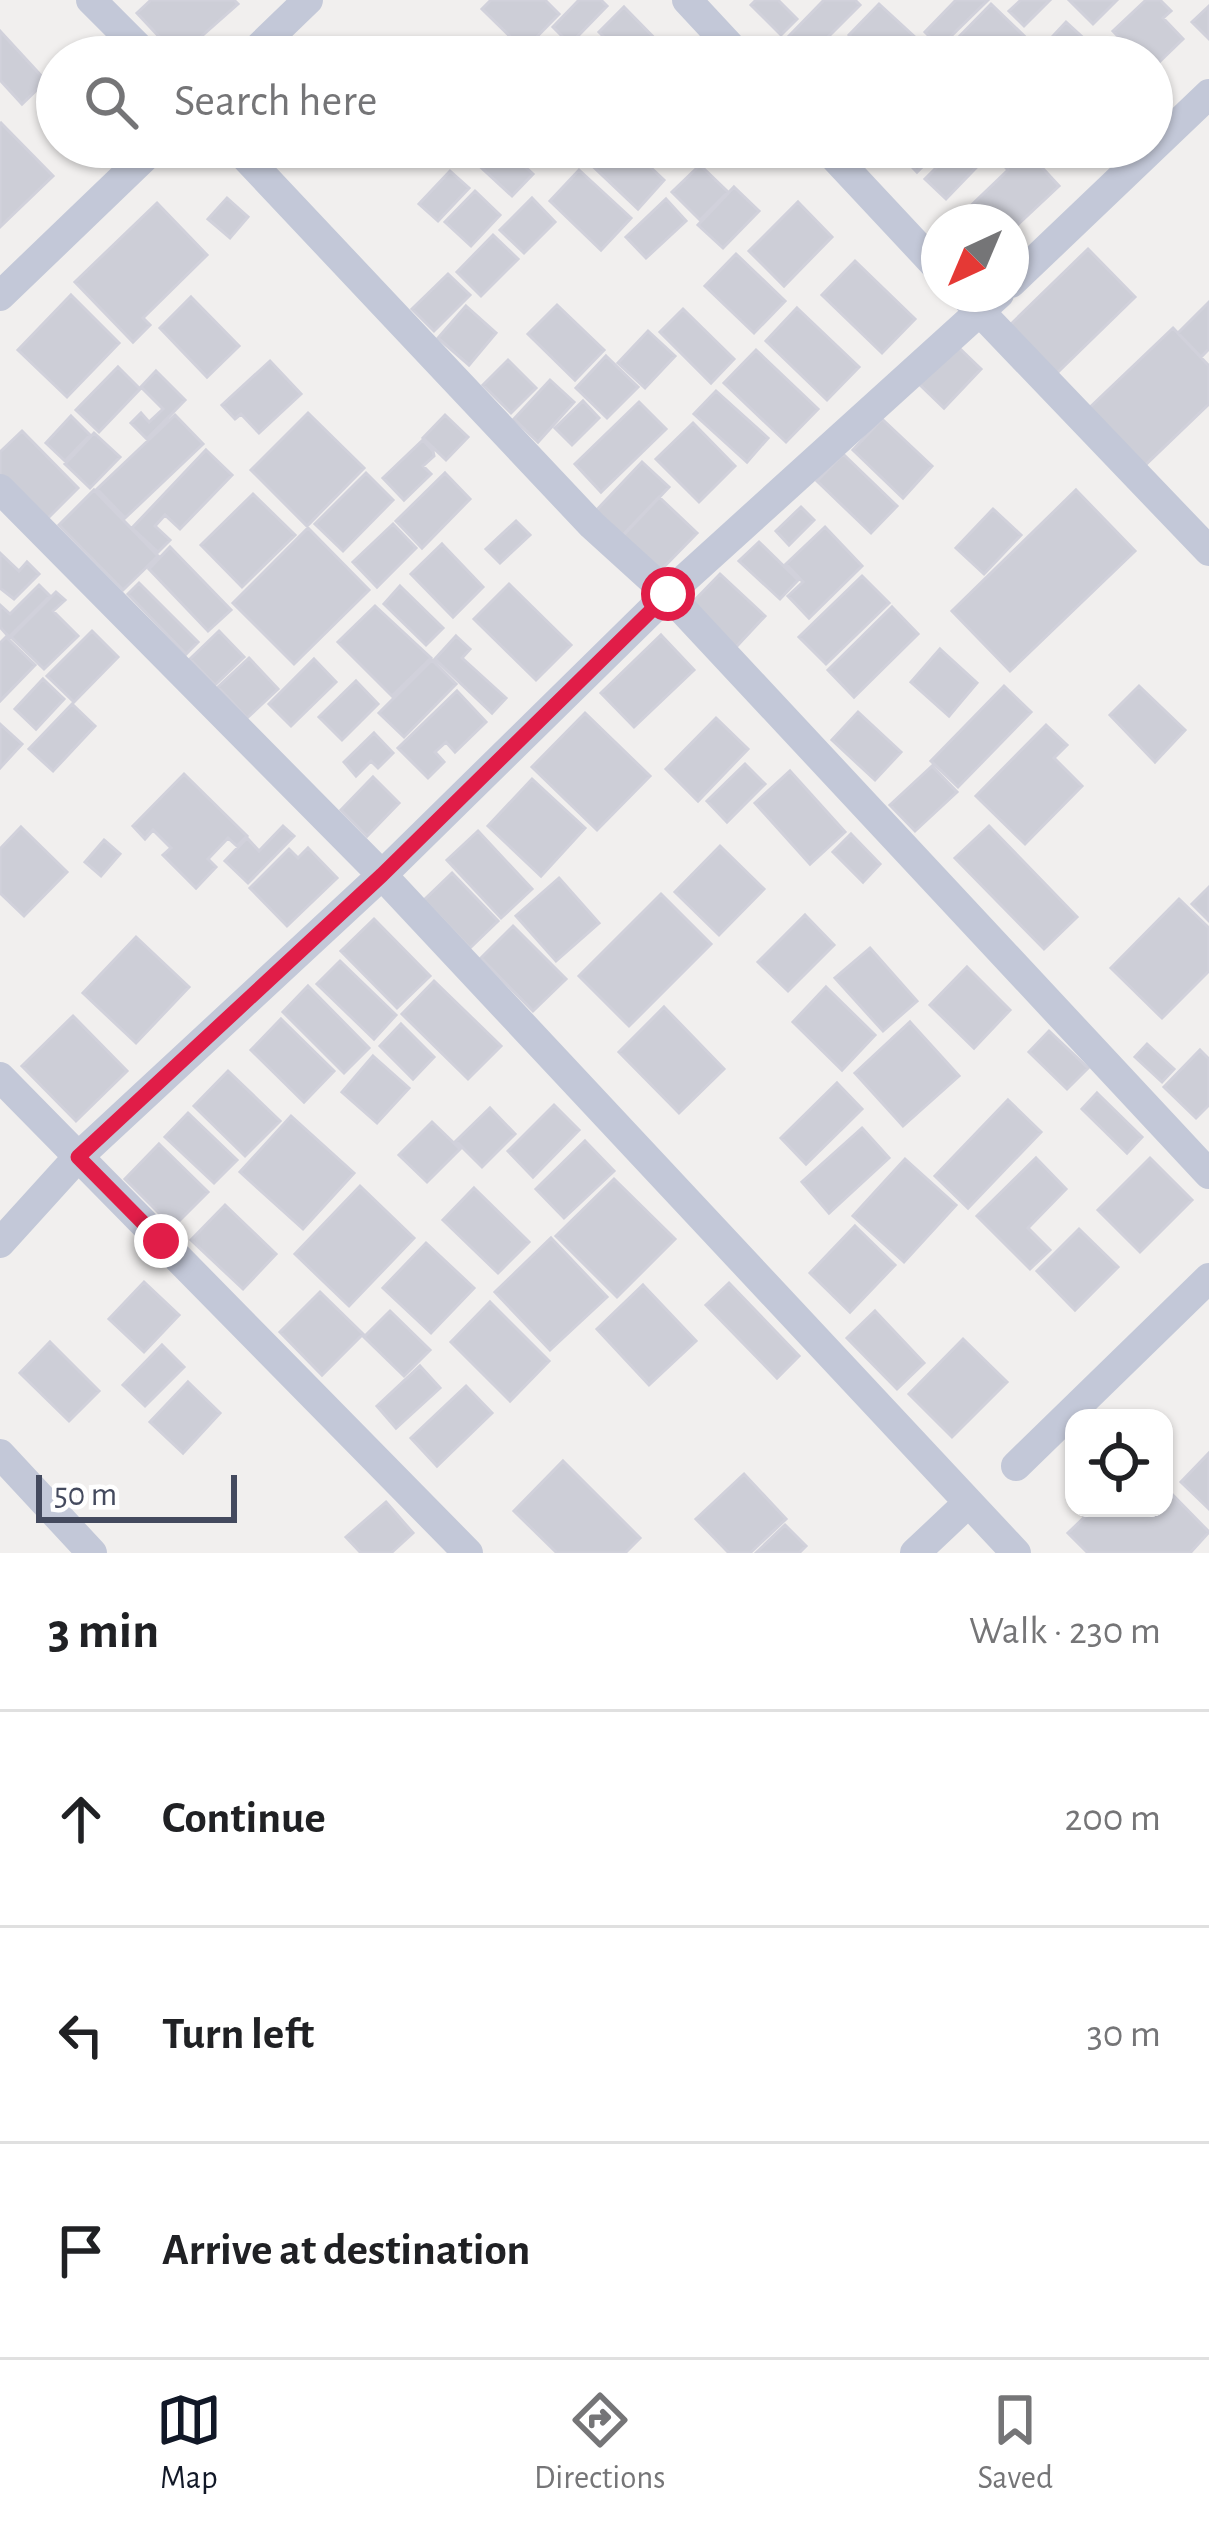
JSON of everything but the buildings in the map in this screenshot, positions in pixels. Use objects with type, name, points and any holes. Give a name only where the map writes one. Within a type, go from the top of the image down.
[{"type":"street","points":[[91,0],[127,36]]},
{"type":"street","points":[[271,36],[308,0]]},
{"type":"street","points":[[687,0],[720,36]]},
{"type":"street","points":[[1173,128],[1209,94]]},
{"type":"street","points":[[0,296],[133,168]]},
{"type":"street","points":[[256,168],[592,525],[668,594],[1209,1174]]},
{"type":"street","points":[[845,168],[921,250]]},
{"type":"street","points":[[1029,266],[1131,168]]},
{"type":"street","points":[[0,1243],[78,1157],[382,875],[668,594],[967,312]]},
{"type":"street","points":[[991,312],[1209,551]]},
{"type":"street","points":[[0,489],[382,875],[1016,1553]]},
{"type":"street","points":[[0,1077],[468,1553]]},
{"type":"street","points":[[1016,1466],[1209,1278]]},
{"type":"street","points":[[0,1454],[92,1553]]},
{"type":"street","points":[[915,1553],[967,1504]]},
{"type":"route","points":[[161,1241],[78,1157],[382,875],[668,594]]}]
